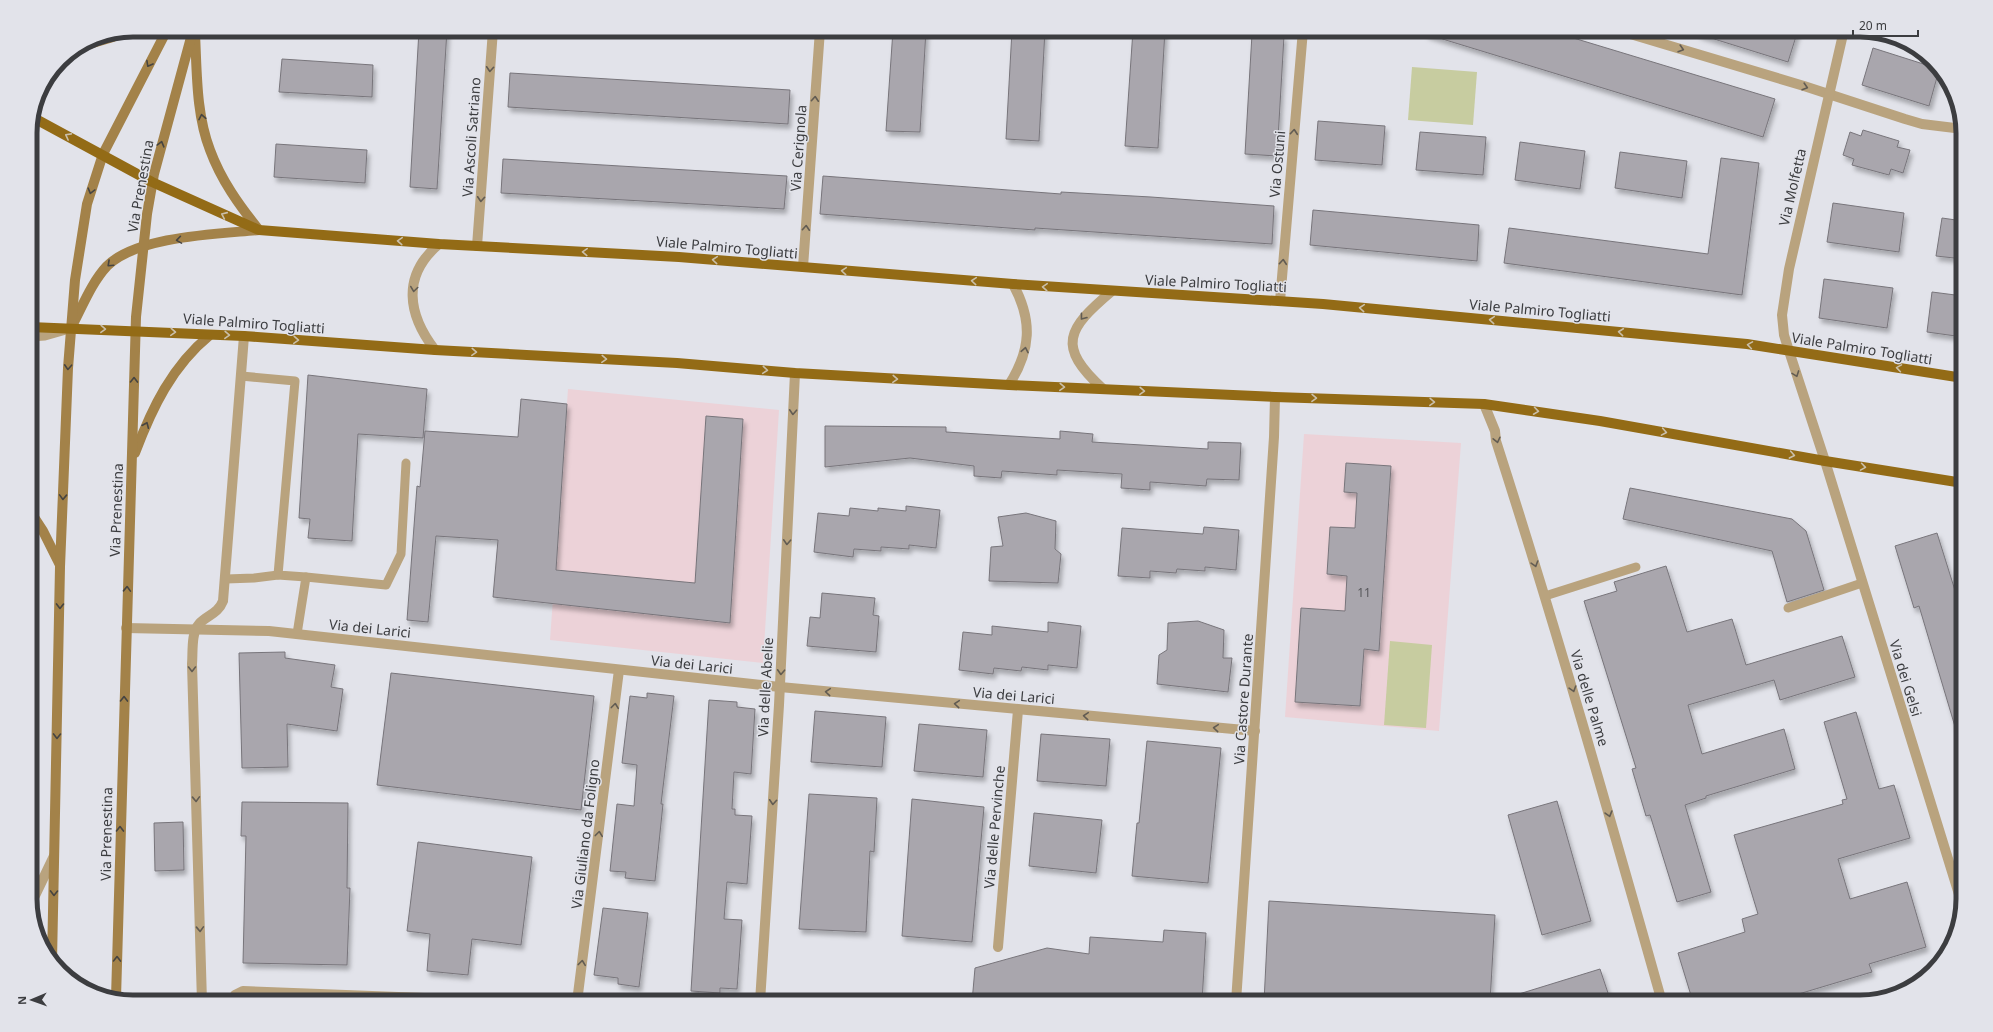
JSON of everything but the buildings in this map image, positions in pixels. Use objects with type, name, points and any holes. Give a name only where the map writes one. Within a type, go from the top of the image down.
[{"type":"main road","points":[[52,951],[60,566],[70,328],[75,280],[82,232],[91,190],[103,154],[163,37]]},
{"type":"main road","name":"Via Prenestina","points":[[116,993],[135,330],[152,182],[160,146],[192,37]]},
{"type":"main road","points":[[195,37],[201,110],[210,150],[227,186],[259,230]]},
{"type":"main road","name":"Viale Palmiro Togliatti","points":[[38,120],[103,154],[152,182],[259,230]]},
{"type":"main road","name":"Viale Palmiro Togliatti","points":[[70,328],[105,269],[127,252],[144,246],[210,235],[259,230],[439,244],[679,257],[1013,284],[1280,301],[1739,344],[1956,377]]},
{"type":"main road","name":"Viale Palmiro Togliatti","points":[[37,327],[135,330],[244,336],[435,350],[677,363],[794,373],[1103,390],[1484,404],[1600,421],[1825,461],[1956,482]]},
{"type":"main road","points":[[132,461],[148,421],[167,383],[188,354],[210,335]]},
{"type":"main road","points":[[37,522],[60,566]]},
{"type":"street","name":"Via Ascoli Satriano","points":[[477,246],[492,37]]},
{"type":"street","name":"Via Cerignola","points":[[803,267],[819,37]]},
{"type":"street","name":"Via Ostuni","points":[[1280,301],[1301,37]]},
{"type":"street","points":[[1639,37],[1922,124],[1956,128]]},
{"type":"street","name":"Via Molfetta","points":[[1825,461],[1789,352],[1783,325],[1785,295],[1795,238],[1842,37]]},
{"type":"street","points":[[435,350],[420,329],[413,310],[413,300],[418,273],[426,257],[439,244]]},
{"type":"street","points":[[1009,385],[1022,361],[1027,336],[1024,307],[1013,284]]},
{"type":"street","points":[[1103,390],[1084,372],[1077,362],[1073,341],[1078,324],[1082,318],[1112,291]]},
{"type":"street","points":[[202,995],[192,686],[195,630],[200,623],[216,613],[221,607],[223,601],[226,579],[244,336]]},
{"type":"street","name":"Via delle Abelie","points":[[760,995],[780,687],[794,373]]},
{"type":"street","name":"Via Castore Durante","points":[[1236,995],[1255,731],[1275,397]]},
{"type":"street","name":"Via delle Palme","points":[[1484,404],[1495,431],[1496,441],[1545,596],[1596,766],[1660,995]]},
{"type":"street","name":"Via dei Gelsi","points":[[1825,461],[1956,885]]},
{"type":"street","name":"Via dei Larici","points":[[126,628],[195,630],[244,629],[780,687],[1255,731]]},
{"type":"street","name":"Via Giuliano da Foligno","points":[[577,995],[619,670]]},
{"type":"street","name":"Via delle Pervinche","points":[[998,947],[1018,710]]},
{"type":"street","points":[[37,891],[55,854]]},
{"type":"street","points":[[235,995],[244,991],[347,995]]},
{"type":"lane","name":"Viale Palmiro Togliatti","points":[[37,337],[46,336],[70,328]]},
{"type":"lane","points":[[241,376],[295,382],[278,575]]},
{"type":"lane","points":[[226,579],[278,575],[386,585],[401,554],[406,463]]},
{"type":"lane","points":[[1545,596],[1636,567]]},
{"type":"lane","points":[[297,634],[306,577]]},
{"type":"lane","points":[[1788,608],[1862,583]]},
{"type":"shaded area","points":[[568,389],[779,410],[763,663],[550,640]]},
{"type":"shaded area","points":[[1304,434],[1461,443],[1439,731],[1285,717]]},
{"type":"green space","points":[[1412,67],[1477,72],[1473,125],[1408,120]]},
{"type":"green space","points":[[1390,641],[1432,645],[1426,728],[1384,725]]}]
